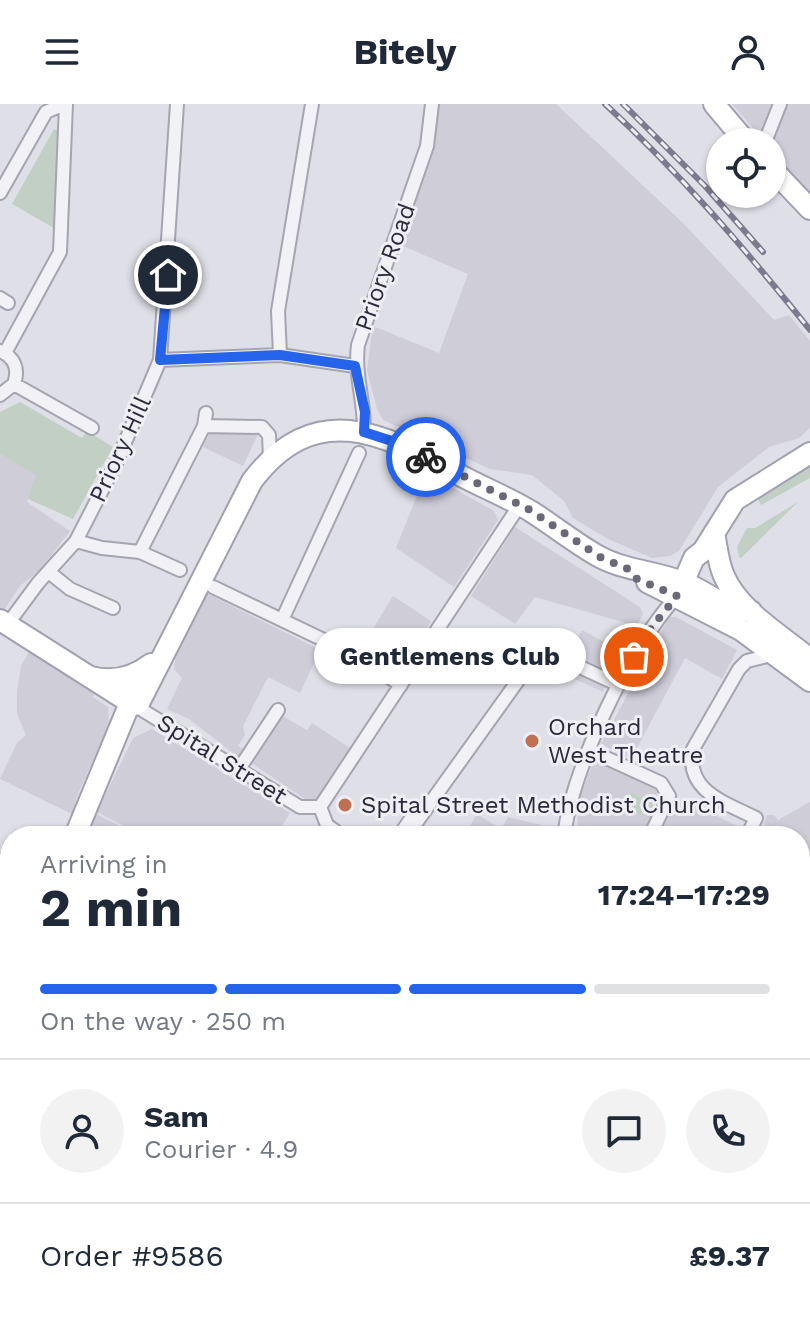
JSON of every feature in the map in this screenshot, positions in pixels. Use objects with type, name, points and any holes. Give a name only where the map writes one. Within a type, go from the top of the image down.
[{"type":"main road","points":[[714,104],[734,128]]},
{"type":"main road","points":[[786,184],[810,209]]},
{"type":"main road","points":[[4,622],[106,690],[132,704],[143,700],[174,629],[243,494],[270,459],[299,439],[327,430],[364,432],[404,445],[519,506],[600,557],[628,569],[658,574],[734,611],[751,611]]},
{"type":"main road","points":[[684,588],[704,560],[703,551],[735,500],[810,453]]},
{"type":"main road","points":[[714,533],[725,579],[751,611],[810,659]]},
{"type":"main road","points":[[628,569],[635,578],[684,588],[810,681]]},
{"type":"main road","points":[[79,826],[121,724],[151,664],[174,629]]},
{"type":"main road","points":[[84,674],[110,681],[131,677],[151,664]]},
{"type":"main road","points":[[106,690],[120,708],[121,724]]},
{"type":"street","points":[[0,193],[46,112],[65,104],[60,252],[13,306],[2,352],[15,363],[14,384],[0,395]]},
{"type":"street","name":"Priory Hill","points":[[4,622],[76,541],[117,461],[160,360],[177,104]]},
{"type":"street","points":[[280,355],[278,311],[312,104]]},
{"type":"street","name":"Priory Road","points":[[364,432],[365,412],[355,366],[362,327],[427,146],[432,104]]},
{"type":"street","points":[[771,128],[780,104]]},
{"type":"street","points":[[160,360],[280,355],[355,366]]},
{"type":"street","points":[[14,384],[92,428]]},
{"type":"street","points":[[140,552],[205,419],[262,427],[269,435],[270,459]]},
{"type":"street","points":[[282,620],[358,457],[342,456]]},
{"type":"street","points":[[320,807],[519,506]]},
{"type":"street","points":[[76,541],[102,548],[140,552],[180,570]]},
{"type":"street","points":[[50,573],[70,589],[113,608]]},
{"type":"street","points":[[213,587],[357,656],[401,685]]},
{"type":"street","points":[[566,826],[570,803],[591,751],[598,722],[651,628],[684,588]]},
{"type":"street","points":[[752,826],[756,818],[698,786],[691,763],[693,749],[730,683],[747,661],[776,653]]},
{"type":"street","points":[[406,826],[410,820],[416,823],[532,661],[554,655],[619,685]]},
{"type":"street","name":"Spital Street","points":[[132,704],[300,807],[320,807],[323,820],[330,826]]},
{"type":"street","points":[[239,769],[278,710]]},
{"type":"street","points":[[591,751],[661,783],[669,796],[655,826]]},
{"type":"shaded area","points":[[439,104],[556,104],[684,224],[774,320],[789,315],[810,341],[810,428],[799,438],[769,447],[718,487],[679,551],[670,556],[652,558],[608,539],[573,518],[564,501],[532,475],[490,469],[383,420],[377,409],[367,370],[373,326],[439,353],[468,274],[396,243],[432,146]]},
{"type":"shaded area","points":[[732,104],[810,104],[810,195],[786,167],[786,128],[753,128]]},
{"type":"shaded area","points":[[54,129],[65,134],[59,231],[12,204]]},
{"type":"shaded area","points":[[20,402],[82,438],[87,431],[113,447],[73,519],[28,499],[36,475],[0,454],[0,412]]},
{"type":"shaded area","points":[[252,431],[258,434],[243,466],[203,447],[210,432]]},
{"type":"shaded area","points":[[0,454],[37,475],[27,502],[70,531],[41,569],[20,586],[4,610],[0,609]]},
{"type":"shaded area","points":[[810,466],[810,478],[761,505],[758,499]]},
{"type":"shaded area","points":[[426,473],[494,511],[498,520],[454,587],[396,548]]},
{"type":"shaded area","points":[[798,502],[739,557],[737,547],[747,528],[755,528]]},
{"type":"shaded area","points":[[515,527],[640,607],[643,614],[637,626],[535,597],[515,624],[471,596]]},
{"type":"shaded area","points":[[204,592],[320,650],[300,693],[268,677],[243,726],[245,735],[238,746],[243,749],[238,757],[189,719],[167,709],[182,678],[174,669],[177,646]]},
{"type":"shaded area","points":[[393,596],[431,621],[398,672],[361,648]]},
{"type":"shaded area","points":[[669,617],[676,617],[737,650],[722,679],[685,658],[631,759],[601,744]]},
{"type":"shaded area","points":[[582,630],[622,652],[609,675],[569,653]]},
{"type":"shaded area","points":[[31,648],[95,693],[93,697],[108,707],[109,725],[76,798],[74,815],[0,779],[17,743],[26,735],[17,714],[17,692],[21,666]]},
{"type":"shaded area","points":[[547,666],[570,668],[606,684],[603,692]]},
{"type":"shaded area","points":[[281,715],[307,730],[312,723],[350,748],[316,799],[305,799],[248,761]]},
{"type":"shaded area","points":[[152,729],[290,813],[282,826],[124,826],[97,812],[133,738]]},
{"type":"shaded area","points":[[595,758],[656,786],[658,802],[647,826],[577,826],[578,813],[574,812]]},
{"type":"shaded area","points":[[631,793],[657,804],[651,818],[624,807]]},
{"type":"shaded area","points":[[683,800],[738,826],[663,826],[674,804]]},
{"type":"shaded area","points":[[810,802],[810,826],[765,826],[764,823],[767,815],[774,815],[778,820]]},
{"type":"shaded area","points":[[96,814],[119,826],[90,826]]},
{"type":"shaded area","points":[[477,814],[496,826],[470,826]]},
{"type":"shaded area","points":[[508,817],[546,826],[503,826]]},
{"type":"railway","points":[[605,104],[712,213],[810,330]]},
{"type":"railway","points":[[623,104],[705,186],[763,252]]},
{"type":"way so far","points":[[426,457],[530,510],[600,557],[628,569],[635,578],[677,596],[651,628],[634,657]]},
{"type":"place","name":"Gentlemens Club","points":[[634,657]]},
{"type":"place","name":"Orchard West Theatre","points":[[532,741]]},
{"type":"place","name":"Spital Street Methodist Church","points":[[345,805]]},
{"type":"route","points":[[168,275],[160,360],[280,355],[355,366],[365,412],[364,432],[404,445],[426,457]]}]
